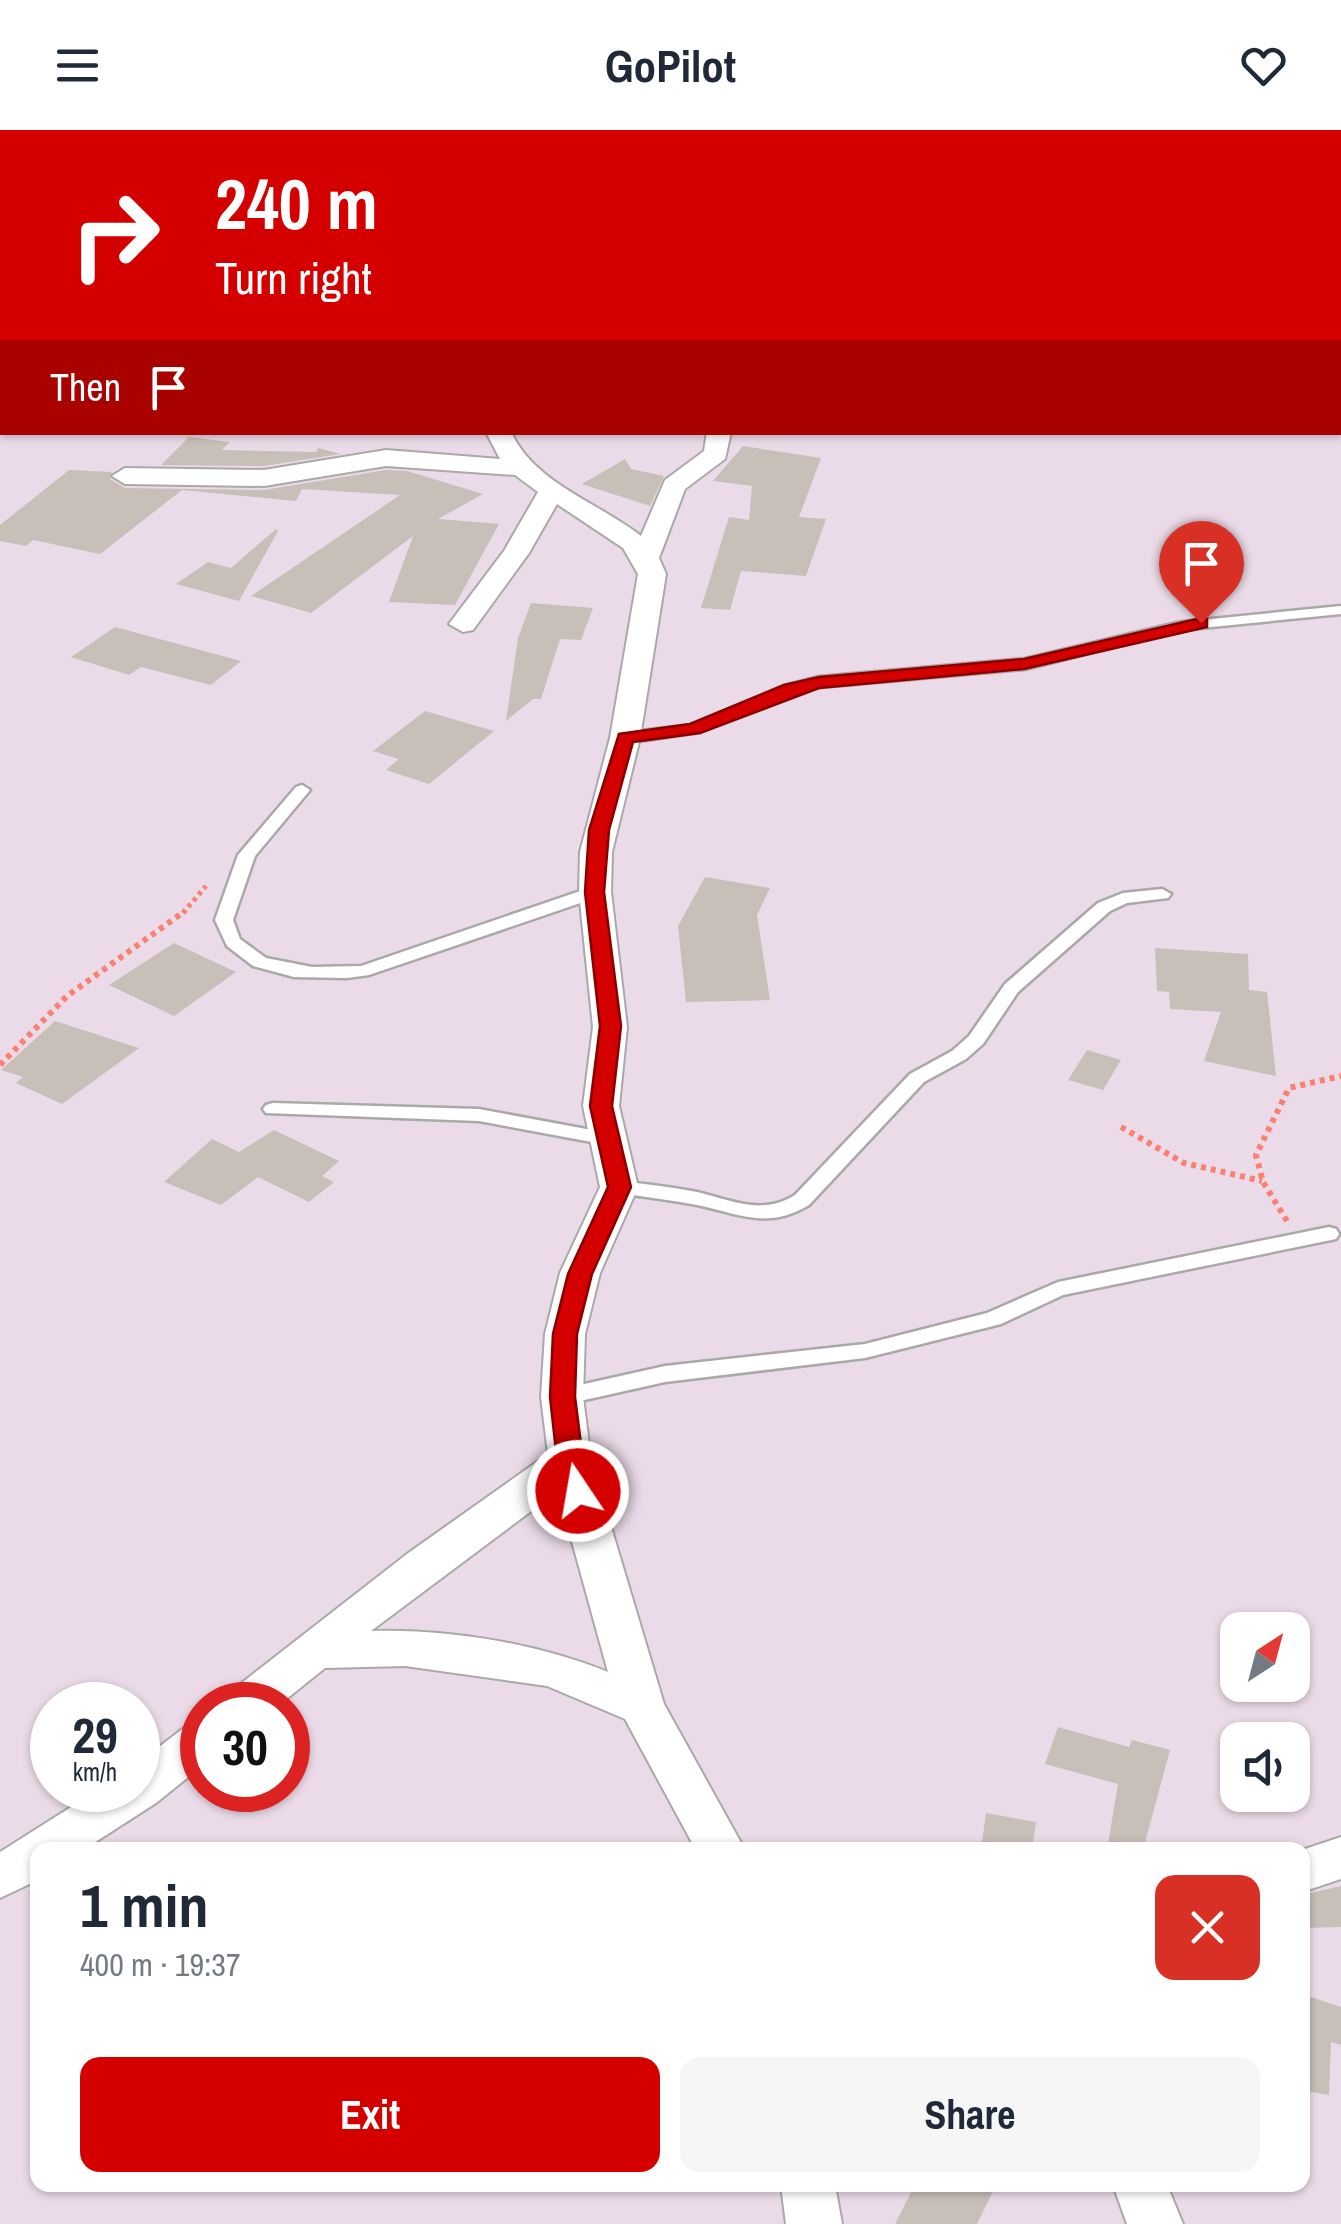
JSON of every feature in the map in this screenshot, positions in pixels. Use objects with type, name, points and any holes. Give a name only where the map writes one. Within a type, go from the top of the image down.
[{"type":"street","points":[[500,435],[520,468],[628,539],[646,558],[652,574],[625,738],[599,830],[594,892],[610,1026],[601,1106],[620,1187],[580,1274],[565,1334],[562,1397],[570,1460],[641,1706],[722,1842]]},
{"type":"street","points":[[646,558],[668,495],[682,477],[716,454],[719,435]]},
{"type":"street","points":[[125,476],[264,478],[386,458],[520,468]]},
{"type":"street","points":[[463,624],[516,553],[552,489]]},
{"type":"street","points":[[275,1682],[423,1566],[570,1460]]},
{"type":"street","points":[[315,1651],[405,1648],[553,1669],[641,1706]]},
{"type":"street","points":[[56,1842],[139,1790],[180,1757]]},
{"type":"street","points":[[0,1877],[30,1858]]},
{"type":"street","points":[[1310,1868],[1341,1858]]},
{"type":"street","points":[[809,2192],[814,2224]]},
{"type":"street","points":[[1143,2192],[1155,2224]]},
{"type":"lane","points":[[625,738],[694,729],[790,689],[819,682],[1024,664],[1181,626],[1341,610]]},
{"type":"lane","points":[[302,790],[247,855],[224,920],[234,943],[260,960],[293,970],[329,974],[363,971],[594,892]]},
{"type":"lane","points":[[620,1187],[697,1199],[750,1213],[786,1210],[802,1200],[917,1078],[959,1055],[976,1040],[1011,988],[1104,907],[1123,898],[1162,894]]},
{"type":"lane","points":[[273,1109],[450,1113],[608,1139]]},
{"type":"lane","points":[[562,1397],[665,1374],[865,1351],[993,1319],[1058,1289],[1328,1234]]},
{"type":"path","points":[[0,1065],[75,989],[170,926],[208,882],[247,855]]},
{"type":"path","points":[[1298,1240],[1264,1182],[1256,1155],[1289,1088],[1341,1076]]},
{"type":"path","points":[[1120,1127],[1184,1163],[1264,1182]]},
{"type":"shaded area","points":[[0,435],[1341,435],[1341,2224],[0,2224]]},
{"type":"building","points":[[189,437],[230,442],[222,450],[316,452],[318,448],[341,454],[264,466],[161,465]]},
{"type":"building","points":[[743,446],[821,458],[799,517],[826,519],[806,576],[741,571],[730,610],[701,608],[729,517],[749,520],[752,486],[713,481]]},
{"type":"building","points":[[625,459],[631,469],[664,476],[650,506],[582,484]]},
{"type":"building","points":[[69,470],[112,472],[110,479],[125,488],[264,490],[386,470],[407,471],[483,494],[438,519],[499,524],[455,605],[389,602],[413,536],[311,613],[251,596],[400,495],[302,489],[296,501],[182,490],[100,554],[33,540],[26,546],[0,541],[0,525]]},
{"type":"building","points":[[276,529],[239,601],[176,584],[208,562],[231,568]]},
{"type":"building","points":[[531,603],[593,608],[581,640],[560,639],[541,699],[533,699],[506,721],[518,638]]},
{"type":"building","points":[[115,627],[241,661],[211,685],[141,667],[129,675],[71,657]]},
{"type":"building","points":[[425,711],[494,731],[429,784],[386,770],[399,759],[373,751]]},
{"type":"building","points":[[705,877],[770,888],[757,915],[770,1000],[686,1002],[678,926]]},
{"type":"building","points":[[174,943],[236,972],[174,1016],[109,985]]},
{"type":"building","points":[[1155,948],[1248,954],[1249,990],[1267,992],[1276,1076],[1204,1061],[1221,1012],[1170,1009],[1169,992],[1157,991]]},
{"type":"building","points":[[55,1021],[139,1048],[62,1104],[16,1083],[23,1077],[1,1070]]},
{"type":"building","points":[[1087,1050],[1121,1060],[1103,1090],[1068,1080]]},
{"type":"building","points":[[274,1130],[339,1161],[322,1176],[334,1182],[309,1202],[258,1177],[221,1205],[164,1182],[212,1139],[239,1152]]},
{"type":"building","points":[[1058,1727],[1129,1747],[1132,1740],[1170,1750],[1145,1842],[1108,1842],[1118,1784],[1045,1764]]},
{"type":"building","points":[[986,1813],[1036,1822],[1033,1842],[982,1842]]},
{"type":"building","points":[[1341,1886],[1341,1927],[1310,1928],[1310,1893]]},
{"type":"building","points":[[1310,1997],[1341,2007],[1341,2045],[1331,2042],[1329,2095],[1310,2091]]},
{"type":"building","points":[[911,2192],[993,2192],[977,2224],[895,2224]]},
{"type":"route","points":[[578,1491],[562,1397],[565,1334],[580,1274],[620,1187],[602,1122],[610,1026],[594,892],[599,830],[625,738],[664,736],[694,729],[790,689],[819,682],[1024,664],[1201,623]]}]
